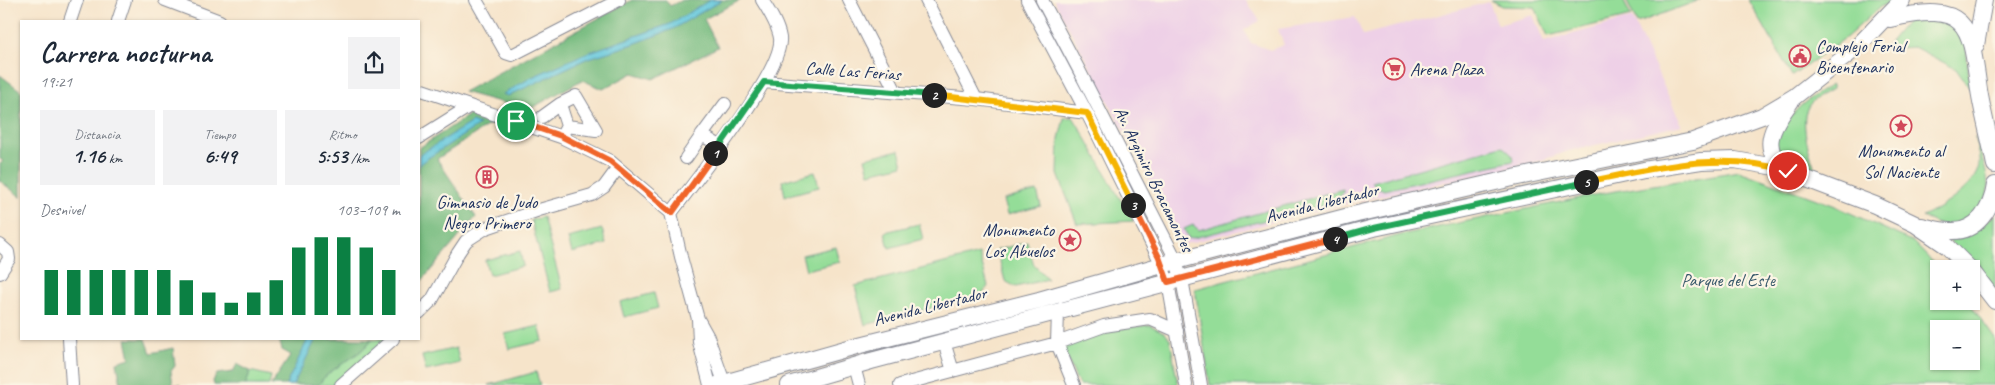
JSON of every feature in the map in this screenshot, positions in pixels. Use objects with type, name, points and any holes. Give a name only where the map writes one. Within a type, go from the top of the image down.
[{"type":"main road","name":"Avenida Libertador","points":[[719,384],[1357,214],[1504,180],[1693,141],[1762,116],[1794,97],[1855,48],[1902,0]]},
{"type":"main road","points":[[1974,52],[1984,0]]},
{"type":"main road","points":[[1879,25],[1905,10],[1933,1],[1955,8],[1965,18],[1974,52],[1995,165]]},
{"type":"main road","points":[[1788,171],[1778,163],[1772,153],[1770,144],[1776,123],[1794,97]]},
{"type":"main road","name":"Avenida Libertador","points":[[789,385],[854,366],[1374,228],[1644,170],[1701,161],[1735,160],[1775,167],[1875,205],[1915,224]]},
{"type":"main road","points":[[1915,224],[1952,232],[1967,228],[1981,220],[1990,207],[1995,185]]},
{"type":"main road","points":[[1915,224],[1947,246],[1962,260]]},
{"type":"main road","points":[[1980,281],[1995,301]]},
{"type":"street","points":[[70,20],[77,0]]},
{"type":"street","points":[[118,20],[125,0]]},
{"type":"street","points":[[165,0],[202,18]]},
{"type":"street","points":[[476,0],[506,53],[512,55],[619,0]]},
{"type":"street","points":[[672,213],[764,82],[778,56],[780,38],[774,21],[762,0]]},
{"type":"street","points":[[849,0],[896,92]]},
{"type":"street","points":[[926,0],[976,99]]},
{"type":"street","points":[[1027,0],[1169,263],[1175,280],[1177,331],[1186,385]]},
{"type":"street","name":"Av. Argimiro Bracamontes","points":[[1042,0],[1078,68],[1169,263]]},
{"type":"street","name":"Calle Las Ferias","points":[[764,82],[976,99],[1087,113]]},
{"type":"street","points":[[420,89],[470,106],[565,128],[594,131],[596,128],[576,96],[560,104],[542,117]]},
{"type":"street","points":[[560,104],[565,128],[610,161],[672,213],[681,257],[698,319],[708,337],[719,384]]},
{"type":"street","points":[[686,158],[726,104]]},
{"type":"street","points":[[420,137],[470,106]]},
{"type":"street","points":[[702,135],[720,146]]},
{"type":"street","points":[[420,312],[432,300],[466,241],[486,228],[592,195],[604,187],[618,168]]},
{"type":"street","points":[[0,245],[8,252],[9,259],[0,273]]},
{"type":"street","name":"Av. Argimiro Bracamontes","points":[[1175,280],[1201,385]]},
{"type":"street","points":[[1058,312],[1057,343],[1074,385]]},
{"type":"street","points":[[900,385],[1057,343],[1104,326],[1150,319],[1177,331]]},
{"type":"street","points":[[69,340],[72,385]]},
{"type":"street","points":[[341,385],[391,340]]},
{"type":"street","points":[[944,342],[953,371]]},
{"type":"street","points":[[854,366],[859,385]]},
{"type":"shaded area","points":[[1054,0],[1246,0],[1260,21],[1244,30],[1251,43],[1270,50],[1284,45],[1278,29],[1355,17],[1363,35],[1489,2],[1498,25],[1533,15],[1544,42],[1632,18],[1682,125],[1569,151],[1536,162],[1354,202],[1185,244]]},
{"type":"green space","points":[[632,0],[666,0],[670,6],[682,0],[741,0],[704,19],[718,47],[653,79],[633,73],[603,89],[582,80],[528,110],[463,92]]},
{"type":"green space","points":[[1491,0],[1623,0],[1631,16],[1548,36],[1535,7],[1502,6]]},
{"type":"green space","points":[[1626,0],[1700,0],[1637,23]]},
{"type":"green space","name":"Complejo Ferial Bicentenario","points":[[1749,0],[1894,0],[1880,7],[1848,36],[1792,76]]},
{"type":"green space","points":[[1935,9],[1965,35],[1970,89],[1956,69],[1914,47],[1884,49],[1913,14]]},
{"type":"green space","points":[[0,75],[20,90],[20,196],[0,181],[0,164],[3,161],[0,159]]},
{"type":"green space","points":[[1832,85],[1832,89],[1811,103],[1805,116],[1805,132],[1816,171],[1790,161],[1781,153],[1774,140],[1798,108]]},
{"type":"green space","points":[[469,115],[493,122],[437,159],[476,217],[420,283],[420,147]]},
{"type":"green space","points":[[1073,117],[1134,221],[1077,224],[1058,174],[1059,139],[1064,118]]},
{"type":"green space","points":[[1975,137],[1987,178],[1988,187],[1985,201],[1970,220],[1942,226],[1922,217],[1947,203],[1971,182],[1979,165]]},
{"type":"green space","points":[[1502,146],[1512,155],[1513,161],[1384,190],[1372,182]]},
{"type":"green space","points":[[899,150],[903,165],[869,173],[865,158]]},
{"type":"green space","name":"Parque del Este","points":[[1739,171],[1833,205],[1913,242],[1930,260],[1930,310],[1974,310],[1995,339],[1995,385],[1210,385],[1195,289],[1405,234],[1604,193]]},
{"type":"green space","points":[[815,172],[819,187],[785,196],[782,181]]},
{"type":"green space","points":[[1343,189],[1343,193],[1336,201],[1307,210],[1189,239],[1184,229],[1193,225],[1199,230]]},
{"type":"green space","points":[[1037,191],[1041,206],[1007,215],[1003,200]]},
{"type":"green space","points":[[1995,214],[1995,294],[1980,276],[1980,260],[1966,260],[1947,238],[1977,230]]},
{"type":"green space","points":[[543,217],[562,289],[550,292],[531,220]]},
{"type":"green space","points":[[919,224],[923,239],[889,248],[885,232]]},
{"type":"green space","points":[[602,229],[606,244],[572,253],[568,238]]},
{"type":"green space","points":[[1027,242],[1034,265],[1048,279],[1016,287],[1005,281],[997,250]]},
{"type":"green space","points":[[836,247],[840,262],[806,270],[802,255]]},
{"type":"green space","points":[[520,251],[523,266],[489,275],[485,260]]},
{"type":"green space","points":[[979,254],[988,286],[982,295],[865,325],[855,286]]},
{"type":"green space","points":[[654,293],[658,308],[624,317],[620,302]]},
{"type":"green space","points":[[1150,325],[1165,333],[1170,339],[1178,385],[1079,385],[1063,349],[1095,334],[1115,329]]},
{"type":"green space","points":[[539,326],[543,341],[509,349],[505,334]]},
{"type":"green space","points":[[126,340],[146,340],[151,353],[173,348],[175,366],[171,371],[173,384],[180,385],[121,385],[117,362],[130,358]]},
{"type":"green space","points":[[279,340],[371,340],[360,352],[330,372],[318,385],[271,385],[291,355],[282,350]]},
{"type":"green space","points":[[371,340],[387,340],[337,385],[318,385],[330,372],[366,346]]},
{"type":"green space","points":[[456,348],[460,363],[426,371],[422,356]]},
{"type":"green space","points":[[237,364],[250,371],[246,385],[214,385],[213,381],[217,374],[233,372]]},
{"type":"green space","points":[[250,371],[271,376],[269,385],[246,385]]},
{"type":"green space","points":[[536,372],[540,385],[489,385],[493,384]]},
{"type":"water","points":[[710,0],[722,0],[673,29],[586,59],[508,96],[503,94],[532,77],[584,54],[670,24]]},
{"type":"water","points":[[472,122],[479,125],[420,165],[420,154]]},
{"type":"water","points":[[308,340],[316,340],[293,385],[286,385]]},
{"type":"place","name":"Complejo Ferial Bicentenario","points":[[1800,56]]},
{"type":"place","name":"Arena Plaza","points":[[1394,69]]},
{"type":"place","name":"Monumento al Sol Naciente","points":[[1901,126]]},
{"type":"place","name":"Gimnasio de Judo Negro Primero","points":[[487,177]]},
{"type":"place","name":"Monumento Los Abuelos","points":[[1070,240]]},
{"type":"route","points":[[516,121],[561,136],[610,161],[672,213],[740,119],[764,82],[936,95],[1087,113],[1159,257],[1168,282],[1274,256],[1374,228],[1644,170],[1701,161],[1735,160],[1788,171]]}]
